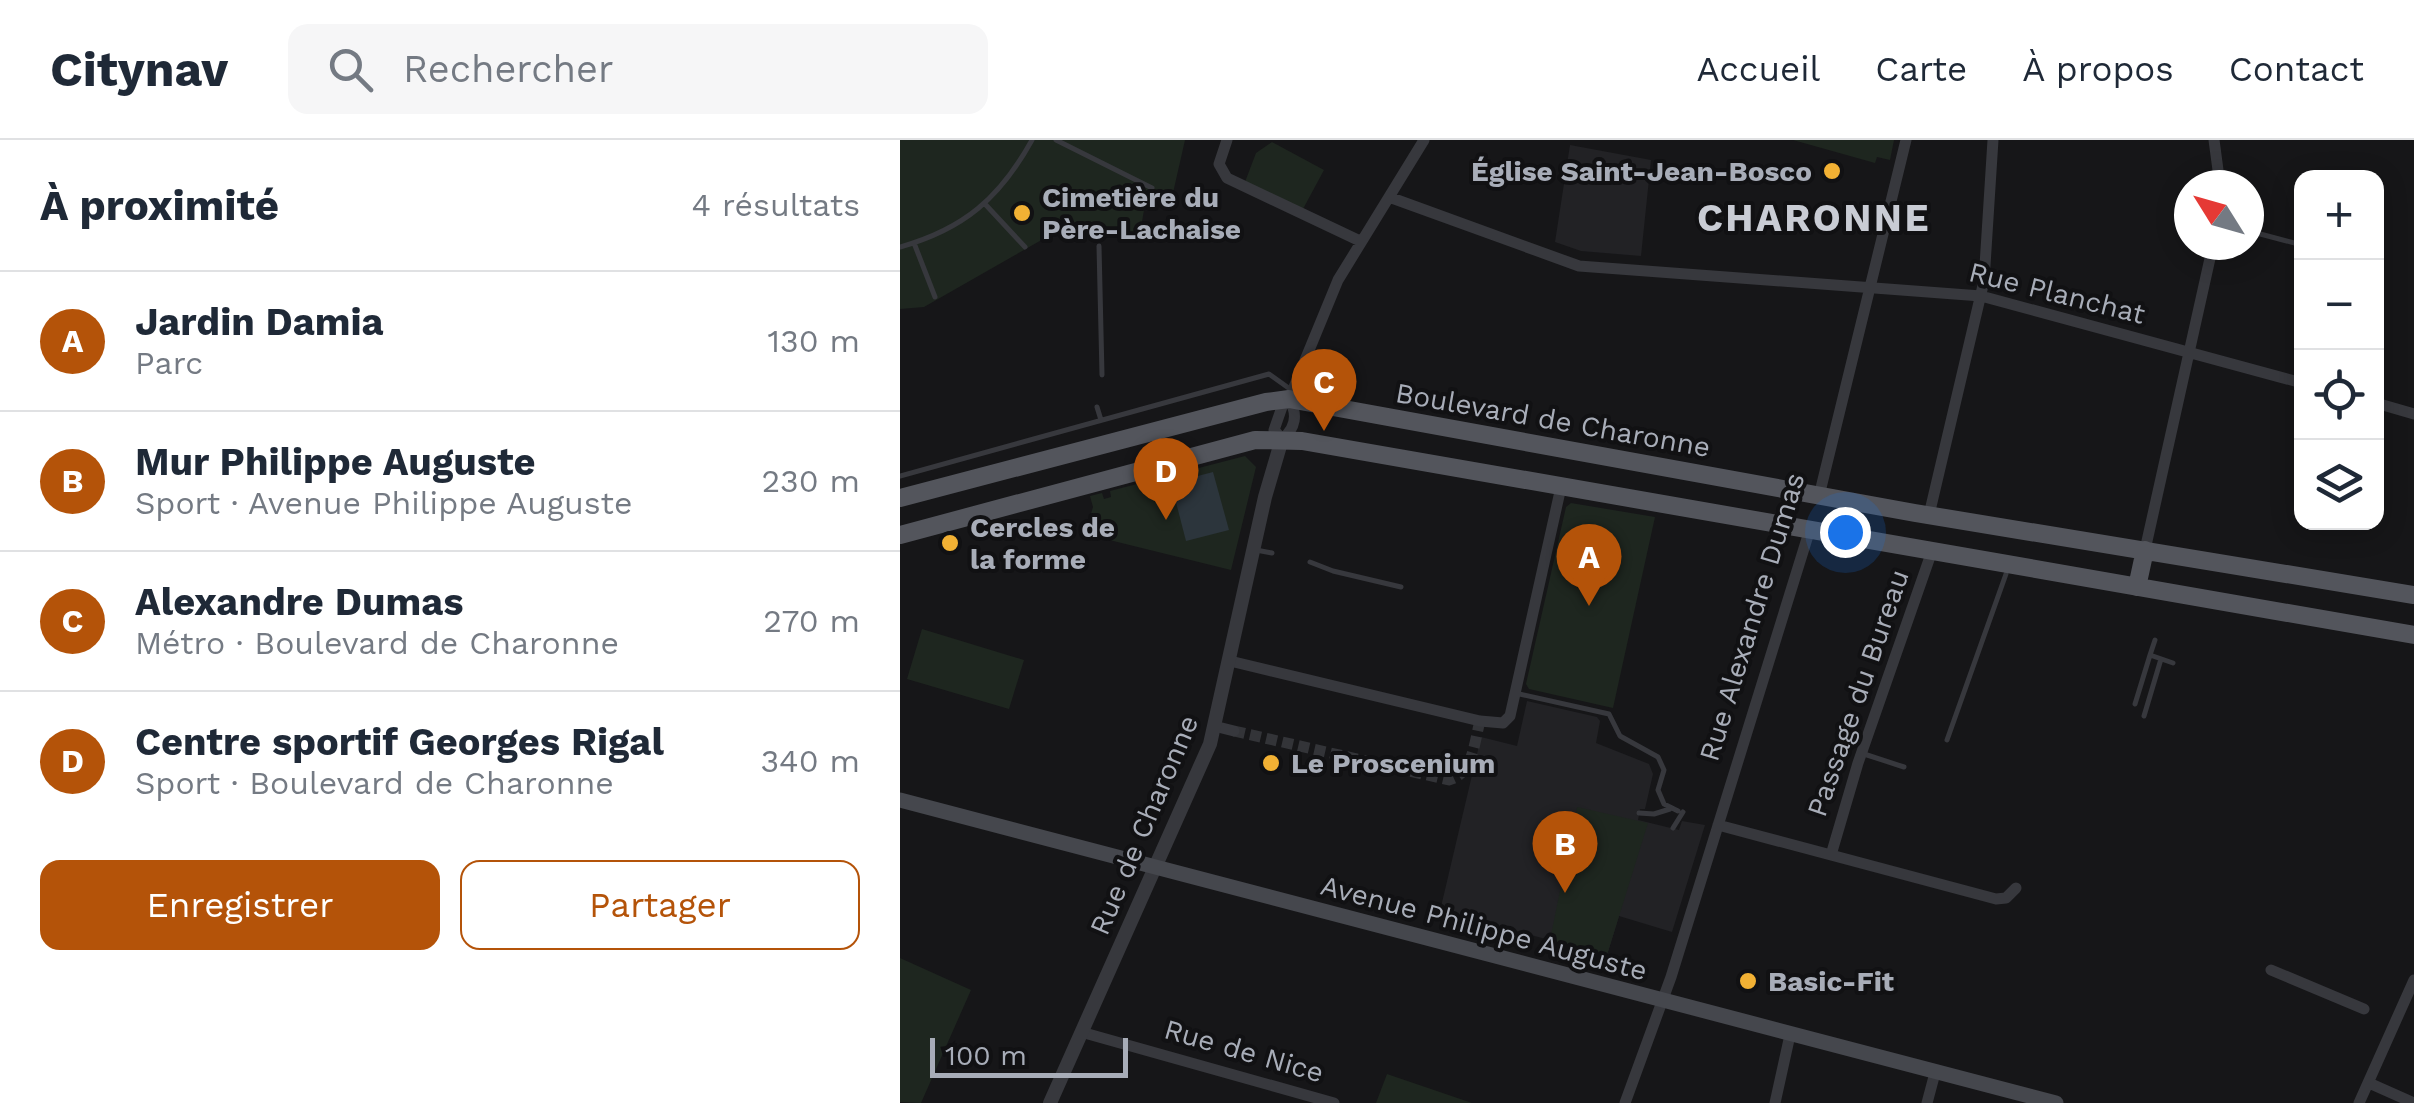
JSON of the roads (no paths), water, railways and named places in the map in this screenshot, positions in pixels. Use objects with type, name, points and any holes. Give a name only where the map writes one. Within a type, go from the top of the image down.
[{"type":"main road","name":"Boulevard de Charonne","points":[[900,498],[1291,395],[1929,516],[2414,596]]},
{"type":"main road","points":[[902,527],[1255,440],[1282,439],[1932,550],[2137,587],[2166,596],[2414,635]]},
{"type":"main road","name":"Rue Alexandre Dumas","points":[[1810,529],[1819,496]]},
{"type":"main road","points":[[2137,587],[2145,550]]},
{"type":"main road","name":"Avenue Philippe Auguste","points":[[900,800],[2056,1103]]},
{"type":"street","points":[[1227,140],[1220,164],[1227,178],[1360,241]]},
{"type":"street","points":[[1291,395],[1338,280],[1424,140]]},
{"type":"street","name":"Rue Alexandre Dumas","points":[[1819,496],[1906,140]]},
{"type":"street","points":[[1929,516],[1981,296],[1993,140]]},
{"type":"street","points":[[2214,140],[2218,170]]},
{"type":"street","name":"Rue Planchat","points":[[1389,197],[1579,266],[1981,296],[2294,381]]},
{"type":"street","points":[[2145,550],[2209,260]]},
{"type":"street","name":"Rue de Charonne","points":[[1057,1101],[1081,1032],[1210,744],[1282,439],[1290,432],[1296,411],[1291,395]]},
{"type":"street","points":[[2384,406],[2414,414]]},
{"type":"street","points":[[1230,660],[1499,725],[1510,716],[1560,486]]},
{"type":"street","name":"Rue Alexandre Dumas","points":[[1625,1103],[1663,1001],[1810,529]]},
{"type":"street","name":"Passage du Bureau","points":[[1716,822],[1831,855],[1932,550]]},
{"type":"street","points":[[1214,726],[1234,731]]},
{"type":"street","points":[[1831,855],[1996,899],[2006,898],[2016,888]]},
{"type":"street","points":[[2271,970],[2364,1009]]},
{"type":"street","points":[[2360,1103],[2392,1020],[2414,980]]},
{"type":"street","name":"Rue de Nice","points":[[1081,1032],[1334,1103]]},
{"type":"street","points":[[1775,1103],[1790,1036]]},
{"type":"street","points":[[1928,1103],[1935,1073]]},
{"type":"street","points":[[2369,1083],[2414,1102]]},
{"type":"lane","points":[[900,247],[951,229],[985,204],[1012,175],[1032,140]]},
{"type":"lane","points":[[1056,140],[1152,188]]},
{"type":"lane","points":[[985,204],[1024,246]]},
{"type":"lane","points":[[2264,235],[2294,242]]},
{"type":"lane","points":[[914,243],[935,297]]},
{"type":"lane","points":[[1098,246],[1102,376]]},
{"type":"lane","points":[[900,476],[1269,374],[1291,395]]},
{"type":"lane","points":[[1097,406],[1101,420]]},
{"type":"lane","points":[[1254,549],[1272,553]]},
{"type":"lane","points":[[1310,562],[1401,587]]},
{"type":"lane","points":[[1947,740],[2006,574]]},
{"type":"lane","points":[[2135,704],[2155,640]]},
{"type":"lane","points":[[2150,655],[2174,663]]},
{"type":"lane","points":[[2144,716],[2161,659]]},
{"type":"lane","points":[[1515,693],[1609,714],[1620,736],[1658,757],[1664,770],[1658,790],[1670,808],[1681,812],[1673,828]]},
{"type":"lane","points":[[1862,754],[1904,767]]},
{"type":"lane","points":[[1639,814],[1670,808]]},
{"type":"tunnel","points":[[1234,731],[1449,780],[1468,764],[1480,721]]},
{"type":"place","name":"Église Saint-Jean-Bosco","points":[[1832,171]]},
{"type":"place","name":"Cimetière du Père-Lachaise","points":[[1022,213]]},
{"type":"place","name":"Alexandre Dumas","points":[[1324,431]]},
{"type":"place","name":"Centre sportif Georges Rigal","points":[[1166,520]]},
{"type":"place","name":"Cercles de la forme","points":[[950,543]]},
{"type":"place","name":"Jardin Damia","points":[[1589,606]]},
{"type":"place","name":"Le Proscenium","points":[[1271,763]]},
{"type":"place","name":"Mur Philippe Auguste","points":[[1565,893]]},
{"type":"place","name":"Basic-Fit","points":[[1748,981]]},
{"type":"district","name":"CHARONNE","points":[[1814,218]]}]
